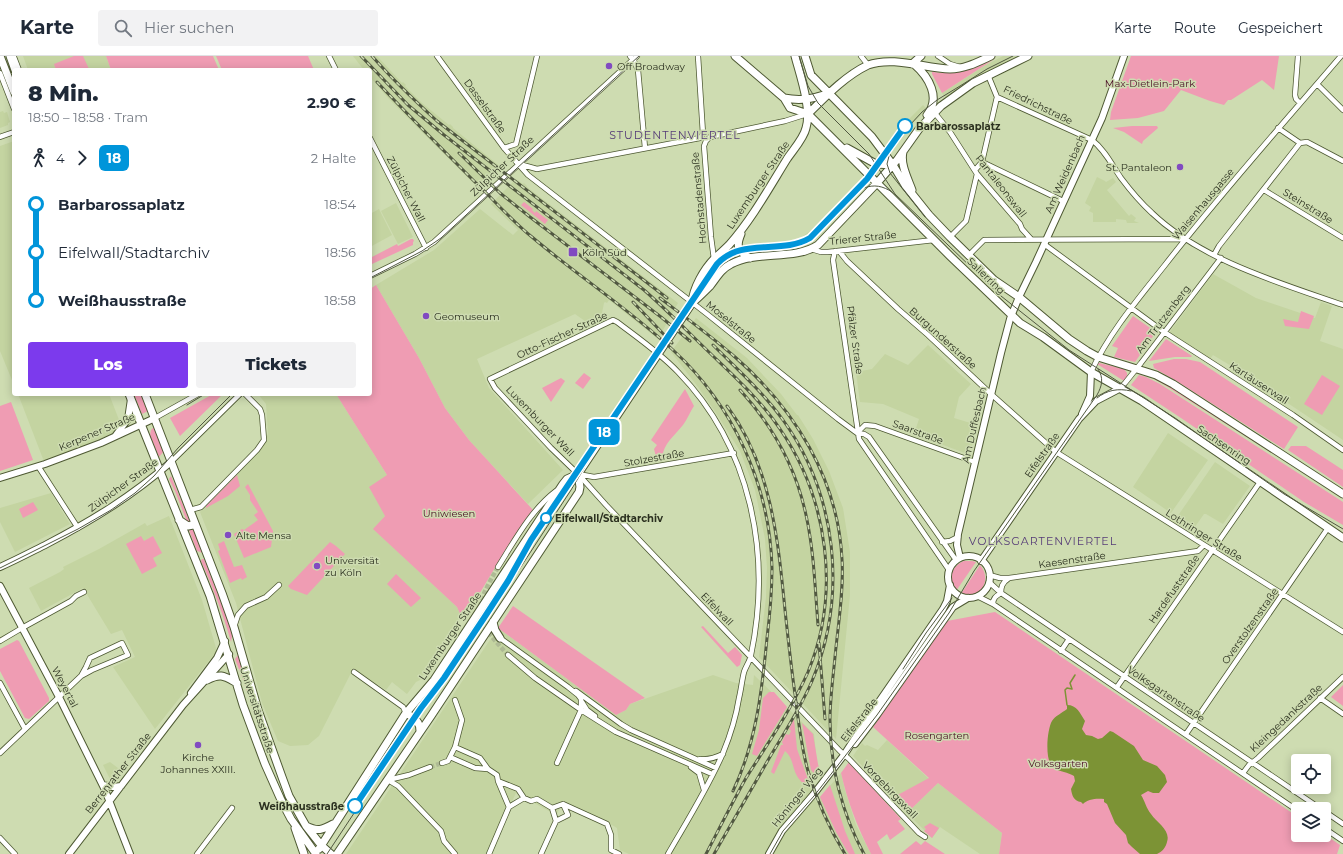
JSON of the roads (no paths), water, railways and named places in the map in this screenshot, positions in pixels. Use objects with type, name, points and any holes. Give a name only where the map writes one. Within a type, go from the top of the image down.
[{"type":"main road","points":[[0,56],[12,87]]},
{"type":"main road","points":[[10,56],[14,68]]},
{"type":"main road","points":[[735,56],[784,98],[790,108],[808,114],[877,183]]},
{"type":"main road","points":[[795,56],[808,114]]},
{"type":"main road","points":[[805,56],[811,75],[872,137],[893,165]]},
{"type":"main road","points":[[913,64],[921,56]]},
{"type":"main road","points":[[808,114],[847,78],[868,65],[884,61],[897,61],[913,64],[961,68],[972,65],[991,56]]},
{"type":"main road","points":[[919,128],[934,112],[962,91],[988,75],[1028,56]]},
{"type":"main road","points":[[811,249],[818,245],[893,165],[932,108],[933,95],[928,80],[913,64]]},
{"type":"main road","points":[[784,98],[806,100],[829,94]]},
{"type":"main road","name":"Luxemburger Straße","points":[[692,303],[694,290],[714,259],[727,247],[741,230],[805,132],[808,114]]},
{"type":"main road","points":[[839,144],[871,162],[880,165],[893,165]]},
{"type":"main road","points":[[871,162],[875,162],[880,159],[880,148]]},
{"type":"main road","points":[[903,151],[902,156],[904,165],[915,198]]},
{"type":"main road","name":"Salierring","points":[[893,165],[915,198],[968,256],[994,280],[1019,297],[1069,339],[1098,357]]},
{"type":"main road","name":"Salierring","points":[[877,183],[1020,323],[1043,337],[1091,372]]},
{"type":"main road","points":[[741,230],[738,241],[739,250],[742,254],[750,258]]},
{"type":"main road","name":"Trierer Straße","points":[[725,266],[750,258],[799,252],[811,249]]},
{"type":"main road","name":"Luxemburger Straße","points":[[316,854],[334,823],[406,713],[434,680],[567,479],[578,474],[692,303],[710,286],[725,266]]},
{"type":"main road","points":[[1098,357],[1156,375],[1174,384],[1343,494]]},
{"type":"main road","name":"Sachsenring","points":[[1091,372],[1145,403],[1343,538]]},
{"type":"main road","name":"Universitätsstraße","points":[[146,396],[209,558],[234,627],[258,710],[289,796],[306,826],[321,845]]},
{"type":"main road","name":"Universitätsstraße","points":[[130,397],[210,596],[254,737],[274,785],[291,819],[316,854]]},
{"type":"main road","points":[[337,854],[483,638],[579,492],[580,488],[578,474]]},
{"type":"main road","points":[[179,520],[188,526],[192,525],[194,520]]},
{"type":"main road","points":[[197,564],[200,557],[204,556],[209,558]]},
{"type":"main road","points":[[493,622],[495,630],[500,638]]},
{"type":"main road","points":[[483,638],[492,636],[500,638]]},
{"type":"main road","points":[[229,654],[238,641]]},
{"type":"main road","points":[[207,680],[218,675],[225,676],[237,683]]},
{"type":"main road","points":[[245,710],[249,715],[253,716],[257,714],[258,710]]},
{"type":"main road","points":[[406,713],[418,721],[420,731]]},
{"type":"main road","points":[[291,819],[304,854]]},
{"type":"main road","points":[[306,826],[319,830],[334,823]]},
{"type":"main road","points":[[321,845],[331,854]]},
{"type":"street","points":[[13,56],[18,68]]},
{"type":"street","points":[[329,56],[335,68]]},
{"type":"street","name":"Dasselstraße","points":[[438,56],[504,148],[519,164]]},
{"type":"street","points":[[504,148],[516,144],[537,56]]},
{"type":"street","name":"Hochstadenstraße","points":[[645,148],[700,138],[703,134],[698,56]]},
{"type":"street","points":[[861,56],[868,65]]},
{"type":"street","points":[[938,56],[950,64],[961,68]]},
{"type":"street","name":"Am Weidenbach","points":[[1019,297],[1092,140],[1107,104],[1124,56]]},
{"type":"street","points":[[1298,56],[1295,96],[1300,102]]},
{"type":"street","name":"Waisenhausgasse","points":[[1091,372],[1098,357],[1132,308],[1185,240],[1300,102],[1341,56]]},
{"type":"street","points":[[519,164],[536,169],[645,148],[638,70],[633,57]]},
{"type":"street","name":"Zülpicher Straße","points":[[372,275],[426,248],[443,234],[633,57]]},
{"type":"street","points":[[0,75],[12,104]]},
{"type":"street","name":"Friedrichstraße","points":[[988,75],[997,97],[1092,140]]},
{"type":"street","points":[[1317,84],[1343,110]]},
{"type":"street","points":[[950,237],[966,221],[976,172],[982,162],[997,97]]},
{"type":"street","name":"Pantaleonswall","points":[[934,112],[950,132],[976,172],[1031,239]]},
{"type":"street","name":"Hochstadenstraße","points":[[714,259],[704,146],[706,141],[710,137],[785,121],[808,114]]},
{"type":"street","points":[[1278,128],[1300,143],[1308,142],[1343,162]]},
{"type":"street","points":[[0,137],[12,133]]},
{"type":"street","points":[[1092,140],[1100,146],[1123,180],[1151,212],[1185,240],[1262,277],[1343,305]]},
{"type":"street","name":"Zülpicher Wall","points":[[372,142],[426,248]]},
{"type":"street","points":[[1214,254],[1300,143]]},
{"type":"street","points":[[982,162],[1063,201]]},
{"type":"street","name":"Moselstraße","points":[[519,164],[528,175],[857,433]]},
{"type":"street","name":"Steinstraße","points":[[1264,190],[1343,238]]},
{"type":"street","points":[[968,256],[984,240],[1031,239],[1045,242],[1185,240]]},
{"type":"street","name":"Trierer Straße","points":[[811,249],[821,252],[837,251],[934,240]]},
{"type":"street","points":[[1045,242],[1164,332]]},
{"type":"street","name":"Burgunderstraße","points":[[837,251],[892,304],[928,334],[991,394],[1056,452]]},
{"type":"street","name":"Pfälzer Straße","points":[[837,251],[833,260],[857,433],[861,444],[949,570]]},
{"type":"street","name":"Am Trutzenberg","points":[[1119,389],[1137,369],[1221,258]]},
{"type":"street","name":"Am Duffesbach","points":[[958,559],[958,537],[975,462],[1001,353],[1019,297]]},
{"type":"street","name":"Otto-Fischer-Straße","points":[[490,379],[611,320],[617,322],[658,354]]},
{"type":"street","name":"Kartäuserwall","points":[[1164,332],[1293,415],[1343,450]]},
{"type":"street","points":[[658,354],[672,365],[691,387],[715,419],[734,453],[749,498],[754,520],[758,556],[757,612],[750,657],[744,670],[736,714],[729,738],[716,768],[668,854]]},
{"type":"street","name":"Eifelstraße","points":[[1079,419],[1090,396],[1091,372]]},
{"type":"street","name":"Luxemburger Wall","points":[[490,379],[495,388],[578,474]]},
{"type":"street","name":"Eifelstraße","points":[[981,561],[1079,419],[1096,401],[1119,389]]},
{"type":"street","name":"Kerpener Straße","points":[[0,478],[38,466],[114,438],[194,396]]},
{"type":"street","name":"Zülpicher Straße","points":[[0,567],[78,528],[110,509],[160,472],[238,396]]},
{"type":"street","points":[[190,510],[200,507],[257,450],[263,442],[264,435],[261,411],[247,396]]},
{"type":"street","points":[[114,438],[128,419],[130,397]]},
{"type":"street","name":"Saarstraße","points":[[857,433],[865,425],[875,426],[975,462]]},
{"type":"street","points":[[857,433],[864,434],[869,437],[942,542],[958,559]]},
{"type":"street","name":"Lothringer Straße","points":[[1056,452],[1343,632]]},
{"type":"street","name":"Stolzestraße","points":[[578,474],[594,477],[734,453]]},
{"type":"street","points":[[38,466],[78,528]]},
{"type":"street","name":"Eifelwall","points":[[578,474],[596,495],[844,755]]},
{"type":"street","name":"Hardefuststraße","points":[[1117,687],[1260,482]]},
{"type":"street","points":[[498,567],[540,504],[561,488]]},
{"type":"street","name":"Overstolzenstraße","points":[[1186,734],[1328,528]]},
{"type":"street","points":[[942,542],[950,542],[958,537]]},
{"type":"street","name":"Kaesenstraße","points":[[989,574],[1000,578],[1009,578],[1198,550],[1204,545]]},
{"type":"street","points":[[970,556],[985,564],[989,574],[989,582],[983,592],[977,596],[968,598],[957,594],[950,586],[948,576],[949,570],[958,559],[970,556]]},
{"type":"street","points":[[993,604],[993,600],[1001,593],[1001,586],[1004,581],[1009,578]]},
{"type":"street","name":"Volksgartenstraße","points":[[989,582],[1001,593],[1312,802]]},
{"type":"street","points":[[234,627],[238,616],[246,606],[266,597],[278,585]]},
{"type":"street","name":"Weyertal","points":[[0,586],[59,697],[103,785],[130,854]]},
{"type":"street","name":"Eifelstraße","points":[[844,755],[874,709],[944,609],[950,586]]},
{"type":"street","points":[[0,641],[71,601],[76,596],[84,592]]},
{"type":"street","points":[[977,596],[993,604],[1061,651],[1117,687],[1291,806]]},
{"type":"street","name":"Eifelstraße","points":[[844,755],[864,732],[953,607],[968,598]]},
{"type":"street","points":[[500,638],[578,695],[588,710],[600,721]]},
{"type":"street","points":[[1061,651],[1069,639]]},
{"type":"street","name":"Berrenrather Straße","points":[[69,854],[183,705],[217,658],[225,641]]},
{"type":"street","points":[[0,753],[81,676],[128,655],[122,643],[90,658],[81,676]]},
{"type":"street","name":"Berrenrather Straße","points":[[183,705],[229,654]]},
{"type":"street","points":[[508,655],[535,678],[581,710],[627,737],[688,764],[699,773],[704,790]]},
{"type":"street","points":[[354,672],[403,707],[406,713]]},
{"type":"street","name":"Kleingedankstraße","points":[[1242,773],[1343,677]]},
{"type":"street","points":[[0,683],[25,729]]},
{"type":"street","points":[[568,687],[573,688],[631,730],[716,768]]},
{"type":"street","points":[[1320,698],[1343,714]]},
{"type":"street","points":[[442,763],[448,761],[455,747],[462,720],[454,700]]},
{"type":"street","points":[[557,763],[581,710],[581,700]]},
{"type":"street","points":[[627,737],[631,735],[631,730]]},
{"type":"street","points":[[644,744],[645,740],[650,738]]},
{"type":"street","points":[[455,747],[480,758],[488,769],[497,775],[509,807]]},
{"type":"street","points":[[694,758],[708,760],[723,754]]},
{"type":"street","name":"Vorgebirgswall","points":[[844,755],[924,837]]},
{"type":"street","name":"Höninger Weg","points":[[769,854],[786,824],[813,795],[844,755]]},
{"type":"street","points":[[450,757],[475,768],[488,769]]},
{"type":"street","points":[[688,764],[692,764],[712,774]]},
{"type":"street","points":[[388,780],[430,768]]},
{"type":"street","points":[[388,780],[398,786],[441,831],[444,841],[455,854]]},
{"type":"street","points":[[498,781],[518,790],[524,798],[531,801],[536,799],[552,808],[556,821],[541,854]]},
{"type":"street","points":[[103,785],[113,787],[121,786]]},
{"type":"street","points":[[489,854],[509,807],[524,798]]},
{"type":"street","points":[[552,808],[563,804],[607,824],[611,835],[612,852],[619,854]]},
{"type":"street","points":[[556,821],[568,816],[563,804]]},
{"type":"street","points":[[197,854],[232,808]]},
{"type":"street","points":[[1331,816],[1343,824]]},
{"type":"street","points":[[1331,833],[1343,841]]},
{"type":"street","points":[[0,838],[15,854]]},
{"type":"waterway","points":[[1067,705],[1065,690],[1067,688],[1072,689],[1070,683],[1075,675]]},
{"type":"tunnel","points":[[498,567],[484,594],[480,614],[488,632],[508,655]]},
{"type":"tunnel","points":[[430,767],[442,763]]},
{"type":"tram line","points":[[372,277],[422,251],[441,238],[639,56]]},
{"type":"tram line","points":[[799,56],[808,86],[818,103],[869,154],[895,194],[1001,296],[1069,350],[1175,418],[1284,494],[1343,529]]},
{"type":"tram line","points":[[327,854],[423,709],[446,679],[509,585],[586,465],[718,266],[728,258],[739,253],[789,248],[801,245],[812,239],[869,181],[909,126],[922,112],[937,100],[987,69],[1013,56]]},
{"type":"tram line","name":"18","points":[[355,806],[421,708],[444,678],[508,581],[531,540],[584,464],[720,260],[733,252],[741,250],[798,243],[810,238],[867,179],[905,126]]},
{"type":"tram line","points":[[889,156],[887,164],[890,173],[925,217]]},
{"type":"tram line","points":[[864,188],[878,186],[892,192]]},
{"type":"tram line","points":[[770,854],[783,831],[814,796],[877,715],[949,613],[974,571],[1097,395],[1102,382],[1098,369]]},
{"type":"tram line","points":[[1097,398],[1113,390],[1131,391]]},
{"type":"tram line","points":[[187,405],[202,396]]},
{"type":"tram line","points":[[0,568],[78,529],[111,510],[135,493],[154,476],[178,448],[230,396]]},
{"type":"tram line","points":[[903,669],[926,633],[952,598]]},
{"type":"railway","points":[[361,56],[408,105],[444,135],[644,290],[670,314],[740,382],[765,409],[780,429],[796,456],[809,485],[819,516],[824,547],[826,579],[824,611],[818,642],[808,672],[794,700],[746,778],[706,854]]},
{"type":"railway","points":[[372,56],[387,73],[437,121],[667,298]]},
{"type":"railway","points":[[377,82],[525,231],[639,321],[673,350],[714,396],[730,421],[744,448],[756,477],[764,507],[770,537],[772,585],[763,678],[757,716],[753,735],[741,773],[733,791]]},
{"type":"railway","points":[[459,153],[500,193],[690,341]]},
{"type":"railway","points":[[660,298],[735,357],[757,377],[776,399],[810,448],[832,501],[839,529],[842,559],[841,596],[830,704],[832,755],[839,789],[849,823],[864,854]]},
{"type":"railway","points":[[633,302],[672,343]]},
{"type":"railway","points":[[713,345],[767,400],[783,420],[801,449],[815,480],[825,513],[831,546],[833,580],[830,614],[823,648],[812,681],[793,718],[714,854]]},
{"type":"railway","points":[[740,390],[752,403],[781,448],[802,498],[811,542],[818,625]]},
{"type":"railway","points":[[727,406],[742,429],[754,453],[770,504],[779,556],[803,752],[819,804],[845,854]]},
{"type":"railway","points":[[819,643],[825,719]]},
{"type":"place","name":"Off Broadway","points":[[609,66]]},
{"type":"place","name":"Barbarossaplatz","points":[[905,126]]},
{"type":"place","name":"St. Pantaleon","points":[[1180,167]]},
{"type":"place","name":"Köln Süd","points":[[573,252]]},
{"type":"place","name":"Geomuseum","points":[[426,316]]},
{"type":"place","name":"Eifelwall/Stadtarchiv","points":[[546,518]]},
{"type":"place","name":"Alte Mensa","points":[[228,535]]},
{"type":"place","name":"Universität zu Köln","points":[[317,566]]},
{"type":"place","name":"Kirche Johannes XXIII.","points":[[198,745]]},
{"type":"place","name":"Weißhausstraße","points":[[355,806]]},
{"type":"district","name":"STUDENTENVIERTEL","points":[[675,135]]},
{"type":"district","name":"VOLKSGARTENVIERTEL","points":[[1043,541]]},
{"type":"park label","name":"Max-Dietlein-Park","points":[[1150,83]]},
{"type":"park label","name":"Uniwiesen","points":[[449,513]]},
{"type":"park label","name":"Rosengarten","points":[[937,735]]},
{"type":"park label","name":"Volksgarten","points":[[1058,763]]}]
